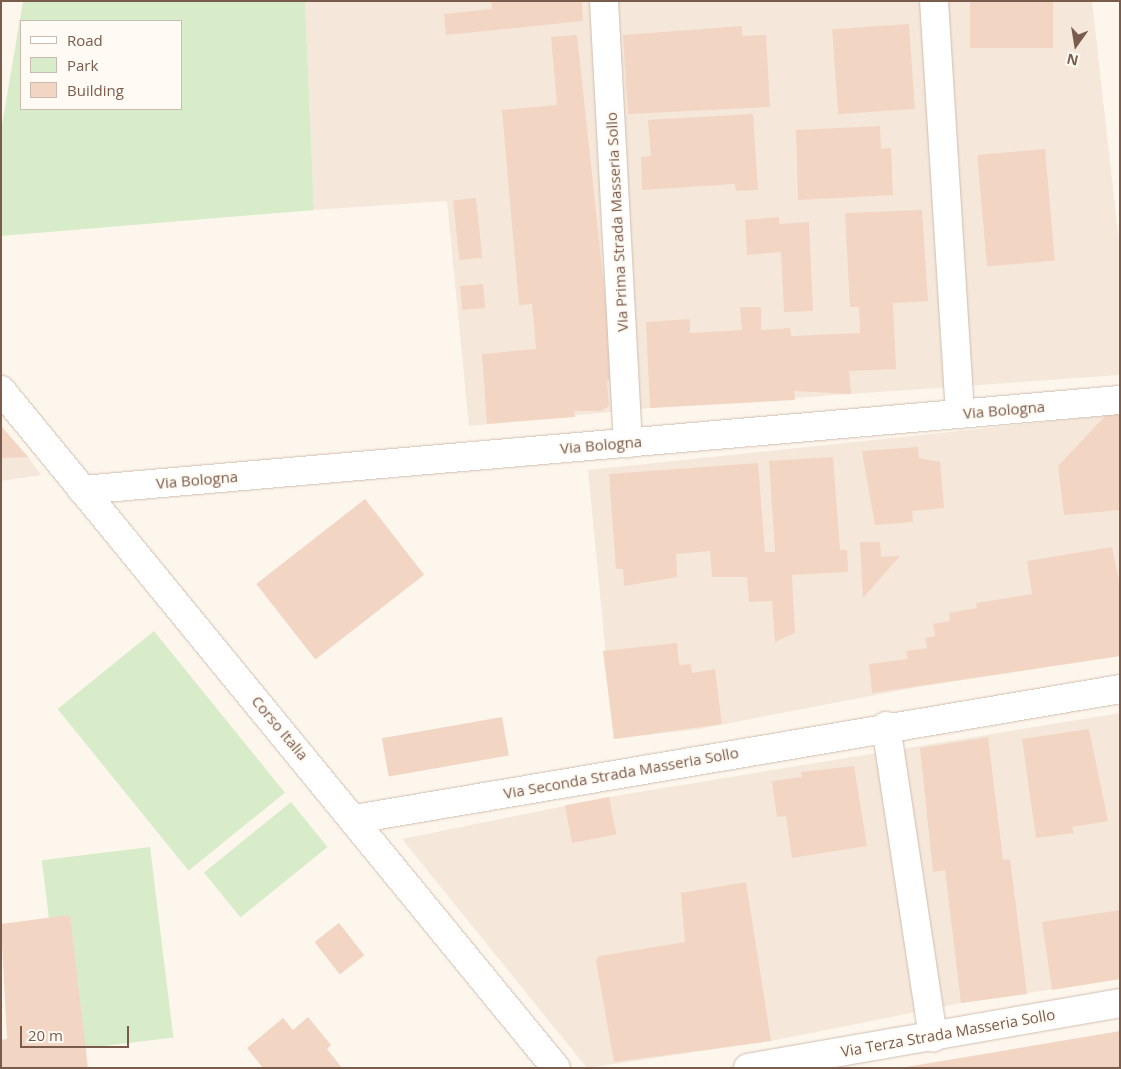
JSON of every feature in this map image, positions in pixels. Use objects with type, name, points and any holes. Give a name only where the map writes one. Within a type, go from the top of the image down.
[{"type":"street","name":"Via Prima Strada Masseria Sollo","points":[[604,1],[628,442]]},
{"type":"street","points":[[934,1],[960,414]]},
{"type":"street","name":"Corso Italia","points":[[1,390],[355,819],[556,1068]]},
{"type":"street","name":"Via Bologna","points":[[82,490],[1120,400]]},
{"type":"street","name":"Via Seconda Strada Masseria Sollo","points":[[355,819],[886,726],[1120,689]]},
{"type":"street","points":[[886,726],[933,1037]]},
{"type":"street","name":"Via Terza Strada Masseria Sollo","points":[[748,1068],[1120,1003]]},
{"type":"shaded area","points":[[305,1],[1092,1],[1120,251],[1120,375],[650,408],[469,426],[447,201],[314,210]]},
{"type":"shaded area","points":[[1120,414],[1120,656],[912,688],[699,729],[614,739],[588,470]]},
{"type":"shaded area","points":[[1,426],[28,457],[41,475],[1,481]]},
{"type":"shaded area","points":[[1120,713],[1120,979],[961,1003],[771,1041],[587,1068],[402,839],[609,797]]},
{"type":"green space","points":[[23,1],[305,1],[314,210],[1,236],[1,131]]},
{"type":"green space","points":[[154,631],[285,793],[189,871],[58,709]]},
{"type":"green space","points":[[291,802],[328,847],[240,918],[204,872]]},
{"type":"green space","points":[[150,847],[173,1038],[65,1051],[42,860]]},
{"type":"building","points":[[491,1],[582,1],[583,21],[446,35],[444,14],[492,9]]},
{"type":"building","points":[[970,1],[1053,1],[1053,48],[970,48]]},
{"type":"building","points":[[909,24],[915,109],[838,114],[832,29]]},
{"type":"building","points":[[742,26],[742,36],[766,35],[770,107],[628,114],[623,35]]},
{"type":"building","points":[[577,35],[614,379],[607,381],[609,406],[601,411],[574,411],[575,417],[487,424],[482,354],[536,349],[532,304],[519,305],[502,110],[557,105],[551,37]]},
{"type":"building","points":[[753,114],[758,190],[736,191],[735,184],[642,190],[641,157],[651,156],[648,120]]},
{"type":"building","points":[[880,126],[881,149],[891,148],[893,195],[798,200],[796,130]]},
{"type":"building","points":[[1045,149],[1055,261],[987,267],[977,155]]},
{"type":"building","points":[[476,198],[482,258],[459,260],[453,200]]},
{"type":"building","points":[[922,210],[928,301],[893,303],[896,369],[849,371],[851,394],[794,391],[795,400],[650,408],[646,322],[690,319],[690,333],[742,330],[740,307],[761,307],[761,330],[790,328],[791,336],[860,333],[859,307],[850,307],[845,213]]},
{"type":"building","points":[[779,217],[779,224],[809,222],[813,311],[784,312],[781,252],[747,255],[745,220]]},
{"type":"building","points":[[483,284],[485,308],[462,310],[460,286]]},
{"type":"building","points":[[1120,414],[1120,510],[1064,515],[1058,466],[1106,415]]},
{"type":"building","points":[[1,426],[28,457],[1,458]]},
{"type":"building","points":[[918,447],[919,458],[940,462],[944,508],[912,511],[913,522],[875,525],[862,451]]},
{"type":"building","points":[[833,457],[840,550],[847,550],[848,572],[792,575],[795,633],[775,642],[772,601],[749,602],[747,577],[712,577],[710,551],[676,554],[677,577],[624,586],[623,569],[616,569],[609,474],[758,463],[765,552],[775,552],[769,461]]},
{"type":"building","points":[[365,499],[424,575],[315,660],[256,584]]},
{"type":"building","points":[[860,542],[880,542],[881,557],[900,556],[863,598]]},
{"type":"building","points":[[1112,547],[1120,585],[1120,656],[872,693],[869,664],[908,659],[906,651],[927,648],[925,638],[935,636],[933,624],[950,621],[949,613],[977,608],[976,603],[1032,594],[1027,561]]},
{"type":"building","points":[[677,643],[679,665],[691,664],[692,673],[715,669],[722,724],[614,739],[603,651]]},
{"type":"building","points":[[502,717],[509,755],[389,777],[382,738]]},
{"type":"building","points":[[1089,729],[1108,821],[1072,827],[1074,833],[1036,838],[1022,739]]},
{"type":"building","points":[[988,737],[1003,860],[1010,859],[1027,994],[961,1003],[945,870],[933,872],[920,748]]},
{"type":"building","points":[[854,766],[867,846],[792,858],[786,816],[777,817],[772,781],[802,777],[801,772]]},
{"type":"building","points":[[609,797],[616,834],[572,843],[565,806]]},
{"type":"building","points":[[746,882],[771,1041],[614,1062],[596,961],[599,956],[685,942],[681,893]]},
{"type":"building","points":[[1120,910],[1120,979],[1052,990],[1042,922]]},
{"type":"building","points":[[70,915],[88,1068],[1,1068],[1,1040],[7,1039],[1,924]]},
{"type":"building","points":[[339,923],[364,955],[340,974],[315,942]]},
{"type":"building","points":[[308,1017],[331,1045],[327,1049],[342,1068],[263,1068],[247,1048],[283,1018],[293,1030]]},
{"type":"building","points":[[1120,1031],[1120,1068],[906,1068],[906,1067]]}]
